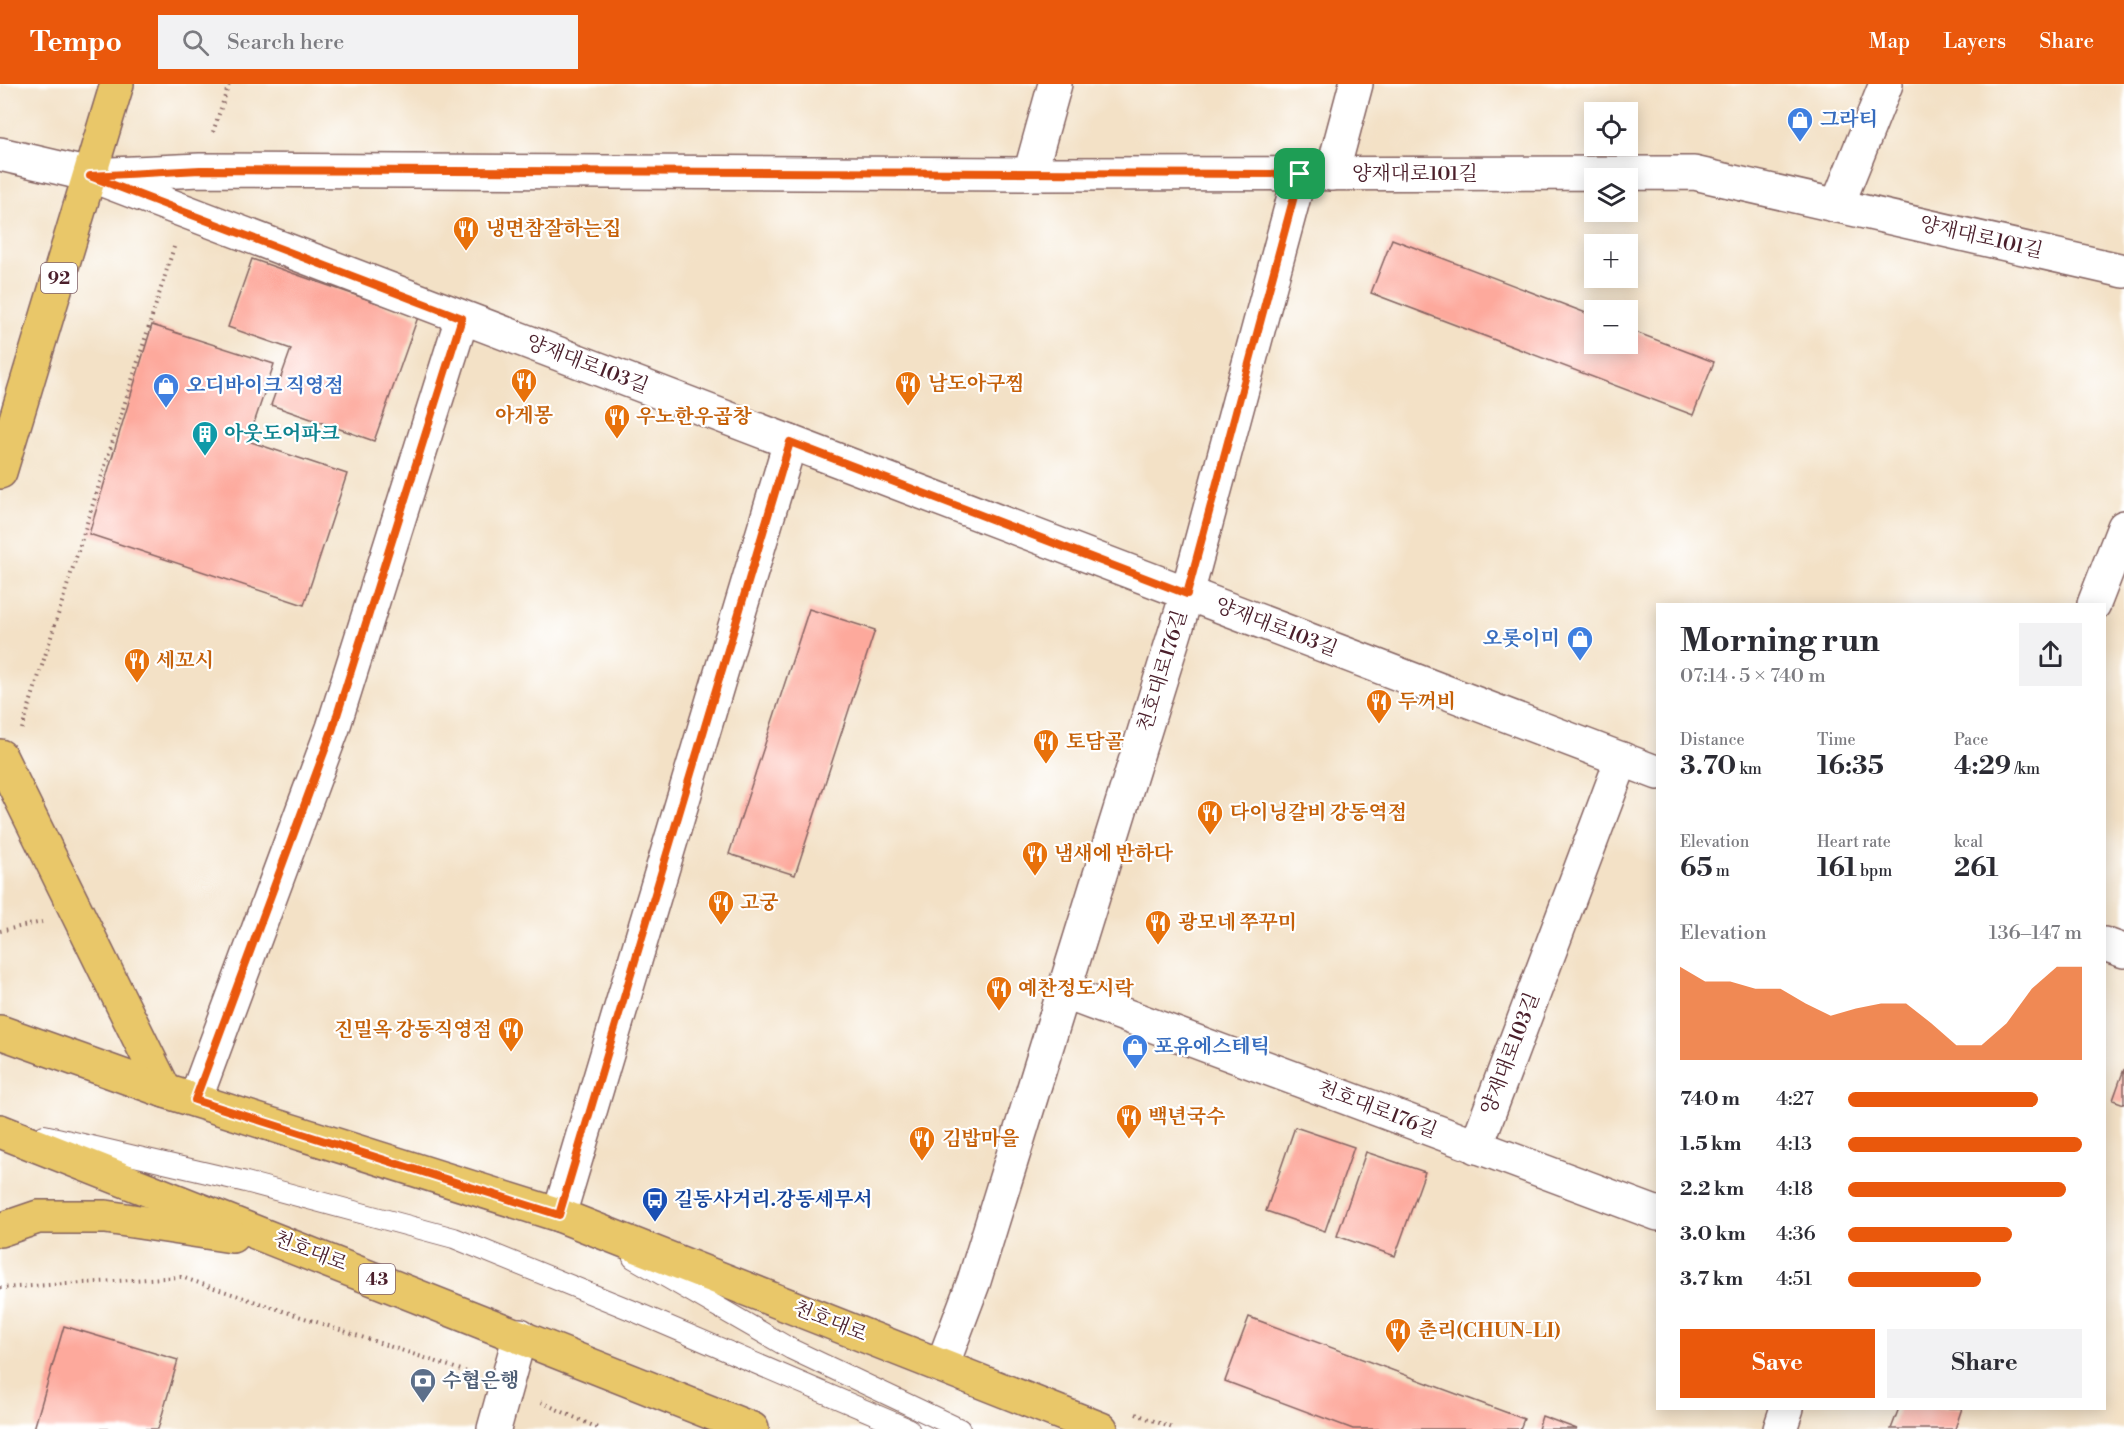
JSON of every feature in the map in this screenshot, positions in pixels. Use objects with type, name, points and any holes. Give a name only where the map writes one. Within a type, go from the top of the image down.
[{"type":"main road","name":"92","points":[[0,472],[117,84]]},
{"type":"main road","points":[[0,756],[180,1096]]},
{"type":"main road","name":"천호대로","points":[[0,1032],[180,1096],[559,1215],[1101,1429]]},
{"type":"main road","name":"천호대로","points":[[0,1131],[753,1429]]},
{"type":"main road","points":[[0,1230],[38,1217],[106,1217],[290,1245]]},
{"type":"street","points":[[1030,174],[1055,84]]},
{"type":"street","points":[[1332,174],[1356,84]]},
{"type":"street","points":[[1837,206],[1886,84]]},
{"type":"street","points":[[0,154],[90,176]]},
{"type":"street","name":"양재대로101길","points":[[90,176],[200,170],[1030,174],[1694,173],[2124,271]]},
{"type":"street","name":"천호대로176길","points":[[942,1366],[974,1281],[1187,594],[1300,174]]},
{"type":"street","name":"양재대로103길","points":[[90,176],[1656,772]]},
{"type":"street","points":[[180,1096],[333,728],[462,318]]},
{"type":"street","points":[[559,1215],[790,442]]},
{"type":"street","points":[[2094,603],[2124,527]]},
{"type":"street","name":"양재대로103길","points":[[1476,1147],[1622,759]]},
{"type":"street","points":[[2106,945],[2124,951]]},
{"type":"street","name":"천호대로176길","points":[[1064,992],[1656,1213]]},
{"type":"street","points":[[494,1429],[520,1335]]},
{"type":"street","points":[[1780,1429],[1786,1410]]},
{"type":"lane","points":[[0,1125],[246,1182],[454,1238],[631,1310],[909,1429]]},
{"type":"lane","points":[[559,1215],[791,1349],[960,1429]]},
{"type":"path","points":[[200,170],[229,84]]},
{"type":"path","points":[[22,732],[185,212]]},
{"type":"path","points":[[0,1288],[181,1277],[506,1385],[600,1429]]},
{"type":"building","points":[[1392,239],[1584,312],[1584,354],[1638,354],[1638,333],[1714,362],[1693,415],[1371,293]]},
{"type":"building","points":[[252,259],[418,317],[374,441],[271,405],[291,349],[228,327]]},
{"type":"building","name":"아웃도어파크","points":[[152,325],[274,364],[248,441],[347,474],[304,605],[89,534]]},
{"type":"building","points":[[809,609],[875,630],[795,875],[729,854]]},
{"type":"building","points":[[2124,1069],[2124,1104],[2113,1100]]},
{"type":"building","points":[[1295,1127],[1354,1147],[1325,1231],[1266,1211]]},
{"type":"building","points":[[1366,1152],[1425,1172],[1395,1256],[1337,1236]]},
{"type":"building","points":[[1249,1317],[1524,1419],[1520,1429],[1353,1429],[1225,1381]]},
{"type":"building","points":[[64,1326],[178,1360],[158,1429],[34,1429]]},
{"type":"building","points":[[1898,1410],[1961,1410],[1955,1429],[1891,1429]]},
{"type":"building","points":[[1542,1416],[1577,1429],[1538,1429]]},
{"type":"place","name":"그라티","points":[[1800,143]]},
{"type":"place","name":"냉면참잘하는집","points":[[466,252]]},
{"type":"place","name":"아게몽","points":[[524,404]]},
{"type":"place","name":"남도아구찜","points":[[908,407]]},
{"type":"place","name":"오디바이크 직영점","points":[[166,409]]},
{"type":"place","name":"우노한우곱창","points":[[617,440]]},
{"type":"place","name":"아웃도어파크","points":[[205,457]]},
{"type":"place","name":"오롯이미","points":[[1580,662]]},
{"type":"place","name":"세꼬시","points":[[137,684]]},
{"type":"place","name":"두꺼비","points":[[1379,725]]},
{"type":"place","name":"토담골","points":[[1046,765]]},
{"type":"place","name":"다이닝갈비 강동역점","points":[[1210,836]]},
{"type":"place","name":"냄새에 반하다","points":[[1035,877]]},
{"type":"place","name":"고궁","points":[[721,926]]},
{"type":"place","name":"광모네 쭈꾸미","points":[[1158,946]]},
{"type":"place","name":"예찬정도시락","points":[[999,1012]]},
{"type":"place","name":"진밀옥 강동직영점","points":[[511,1053]]},
{"type":"place","name":"포유에스테틱","points":[[1135,1070]]},
{"type":"place","name":"백년국수","points":[[1129,1140]]},
{"type":"place","name":"김밥마을","points":[[922,1162]]},
{"type":"place","name":"길동사거리.강동세무서","points":[[655,1223]]},
{"type":"place","name":"춘리(CHUN-LI)","points":[[1398,1354]]},
{"type":"place","name":"수협은행","points":[[423,1404]]},
{"type":"route","points":[[200,170],[1300,174],[1187,594],[790,442],[559,1215],[195,1100],[333,728],[462,318],[90,176],[200,170]]}]
